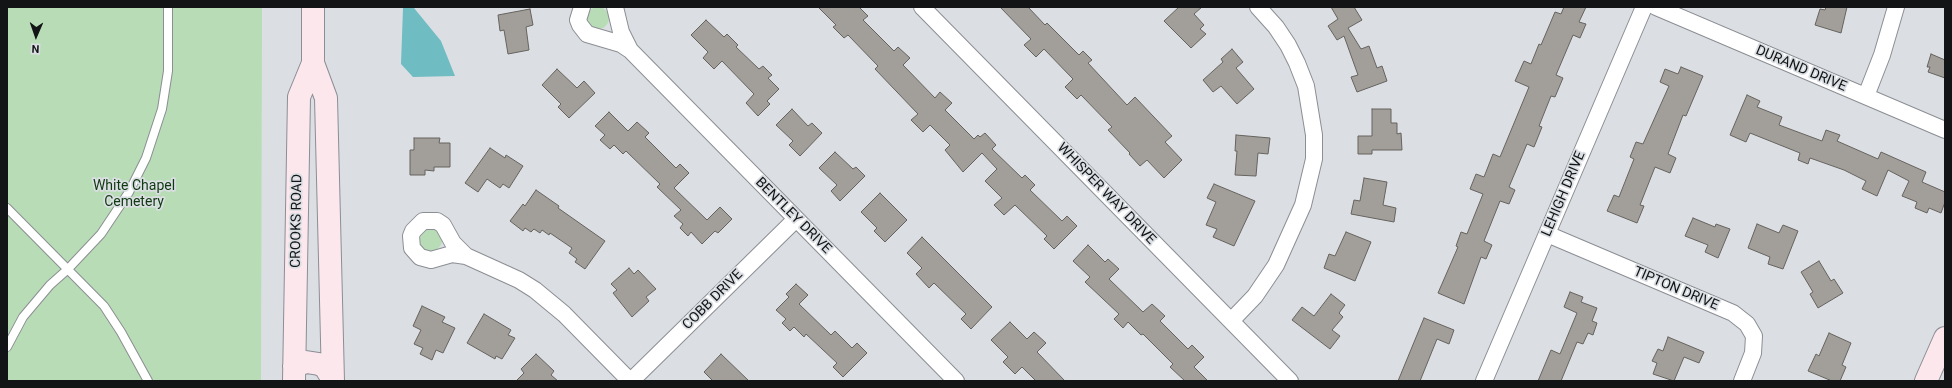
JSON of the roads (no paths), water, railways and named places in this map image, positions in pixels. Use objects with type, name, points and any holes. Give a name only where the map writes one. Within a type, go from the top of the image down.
[{"type":"main road","name":"CROOKS ROAD","points":[[313,7],[313,63],[326,98],[333,380]]},
{"type":"main road","name":"CROOKS ROAD","points":[[294,374],[299,97],[313,63]]},
{"type":"main road","points":[[1926,381],[1945,338]]},
{"type":"main road","points":[[294,374],[306,362],[319,364],[325,367],[333,380]]},
{"type":"street","name":"BENTLEY DRIVE","points":[[582,7],[578,20],[587,34],[616,42],[630,50],[956,381]]},
{"type":"street","name":"BENTLEY DRIVE","points":[[615,7],[621,32],[630,50]]},
{"type":"street","name":"WHISPER WAY DRIVE","points":[[922,7],[1290,381]]},
{"type":"street","points":[[1231,321],[1255,296],[1276,264],[1303,205],[1314,159],[1314,134],[1306,86],[1298,63],[1276,27],[1258,7]]},
{"type":"street","name":"LEHIGH DRIVE","points":[[1484,381],[1644,7]]},
{"type":"street","name":"DURAND DRIVE","points":[[1656,7],[1945,130]]},
{"type":"street","points":[[1866,96],[1882,55],[1896,7]]},
{"type":"street","name":"COBB DRIVE","points":[[630,381],[796,219]]},
{"type":"street","name":"TIPTON DRIVE","points":[[1547,234],[1733,313],[1747,324],[1754,336],[1753,353],[1742,381]]},
{"type":"street","points":[[466,256],[519,280],[535,290],[564,314],[630,381]]},
{"type":"lane","points":[[7,347],[23,317],[50,285],[68,269],[101,234],[129,192],[146,158],[162,109],[168,71],[168,7]]},
{"type":"lane","points":[[7,208],[104,306],[121,332],[148,381]]},
{"type":"water","points":[[403,8],[414,8],[441,41],[455,76],[413,77],[401,64]]},
{"type":"park label","name":"White Chapel Cemetery","points":[[134,194]]}]
